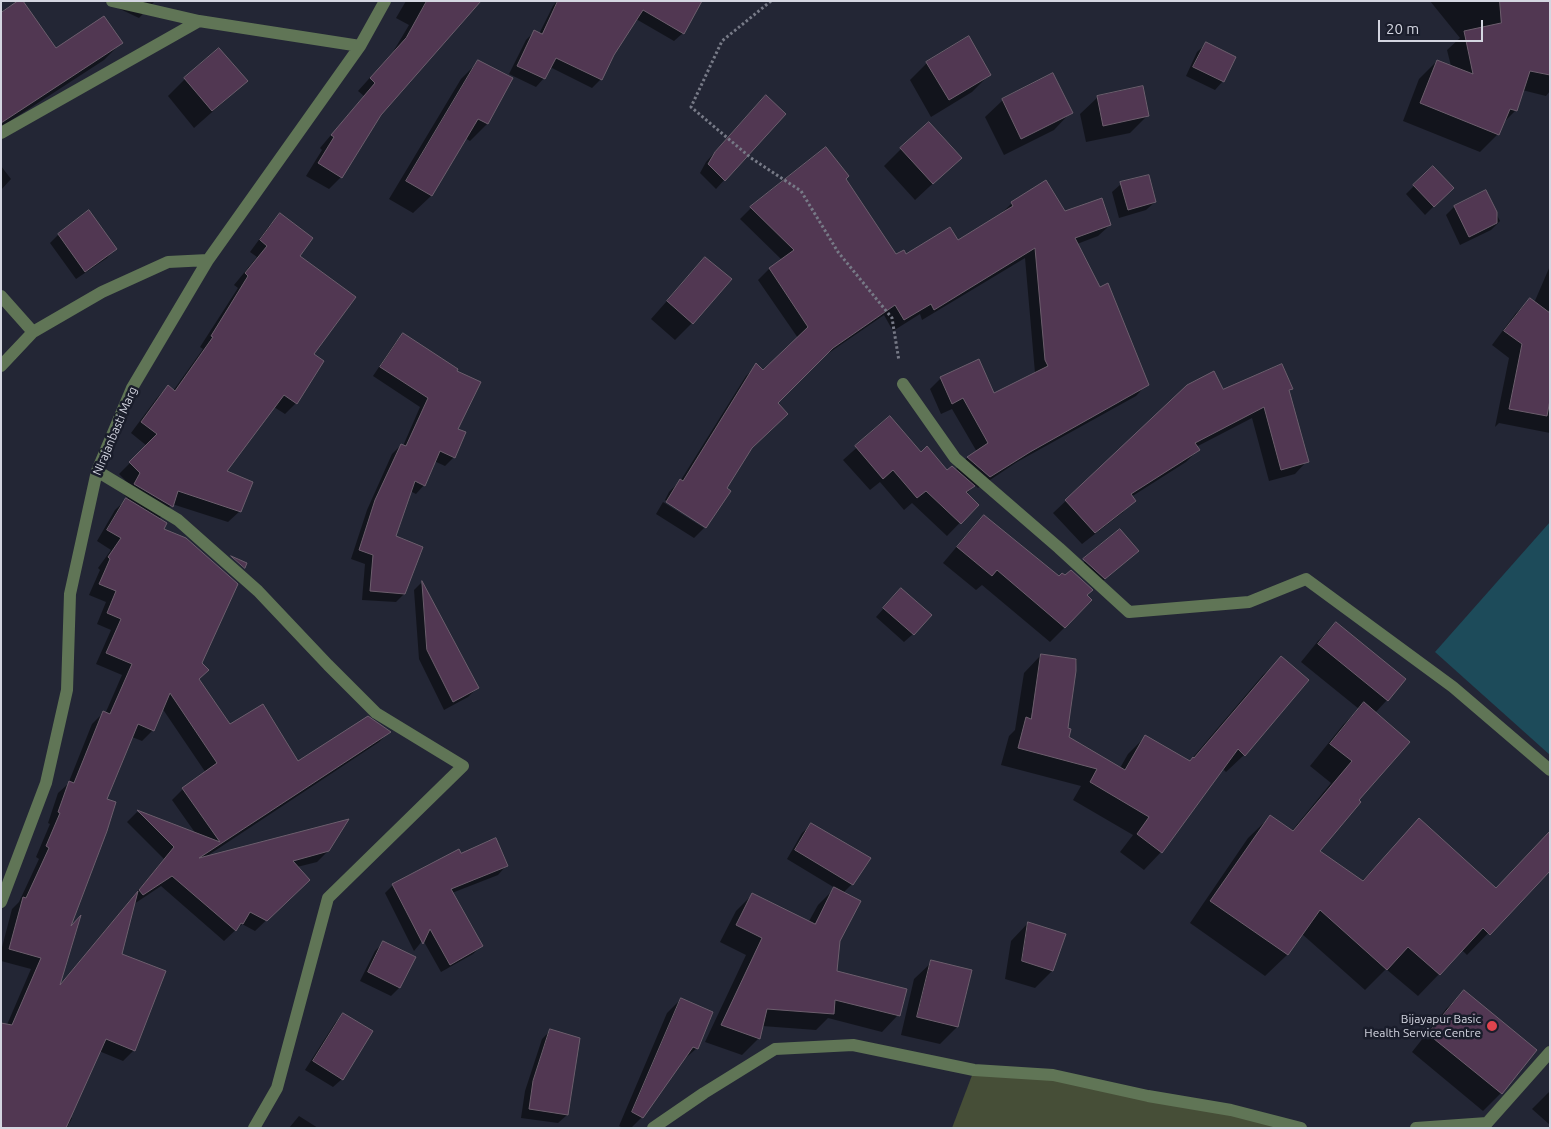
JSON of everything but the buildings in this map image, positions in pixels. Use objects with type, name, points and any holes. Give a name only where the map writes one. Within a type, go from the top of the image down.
[{"type":"street","points":[[112,1],[199,20],[360,46]]},
{"type":"street","name":"NIrajanbasti Marg","points":[[2,893],[46,783],[67,690],[70,594],[97,471],[132,388],[208,260],[360,46],[385,1]]},
{"type":"street","points":[[1,133],[199,20]]},
{"type":"street","points":[[1,366],[33,332],[102,292],[168,262],[208,260]]},
{"type":"street","points":[[1,296],[33,332]]},
{"type":"street","points":[[903,384],[955,458],[1059,548],[1129,612],[1249,602],[1306,579],[1453,687],[1550,770]]},
{"type":"street","points":[[97,471],[178,520],[258,591],[376,713],[463,766],[328,898],[277,1088],[254,1128]]},
{"type":"street","points":[[653,1128],[704,1093],[775,1049],[853,1045],[974,1070],[1053,1075],[1148,1096],[1231,1110],[1300,1128]]},
{"type":"street","points":[[1416,1128],[1488,1123],[1550,1052]]},
{"type":"path","points":[[771,1],[722,41],[691,107],[751,158],[801,191],[838,252],[892,318],[903,384]]},
{"type":"green space","points":[[974,1070],[1053,1075],[1301,1128],[952,1128]]},
{"type":"water","points":[[1550,522],[1550,755],[1435,652]]},
{"type":"place","name":"Bijayapur Basic Health Service Centre","points":[[1492,1026]]}]
